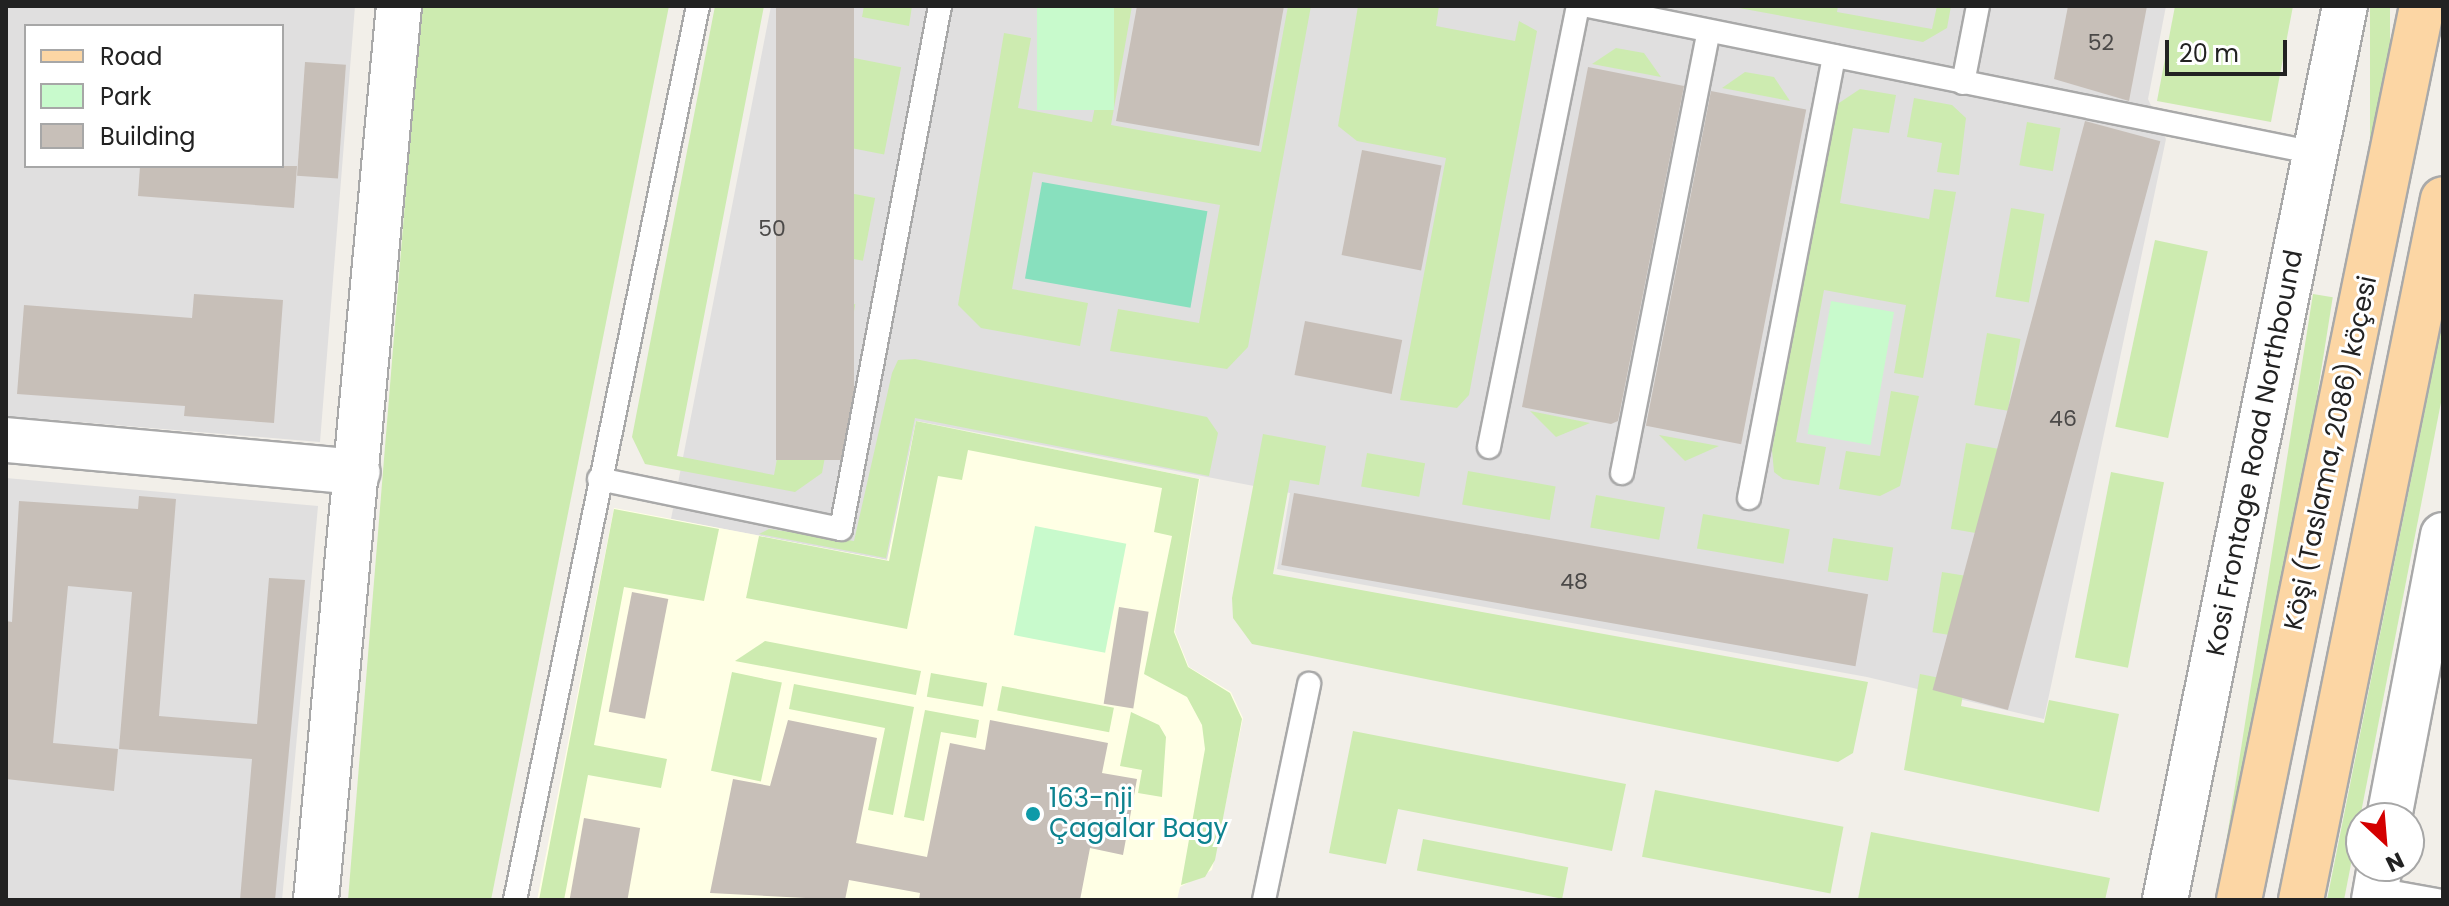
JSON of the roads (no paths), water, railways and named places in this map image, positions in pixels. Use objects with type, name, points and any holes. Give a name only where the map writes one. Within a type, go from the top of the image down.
[{"type":"main road","name":"Köşi (Taslama, 2086) köçesi","points":[[2239,900],[2422,6]]},
{"type":"main road","points":[[2301,900],[2443,199]]},
{"type":"street","points":[[316,900],[399,6]]},
{"type":"street","name":"Kosi Frontage Road Northbound","points":[[2165,900],[2345,6]]},
{"type":"street","points":[[6,440],[358,472]]},
{"type":"street","points":[[2392,802],[2443,535]]},
{"type":"lane","points":[[515,900],[698,6]]},
{"type":"lane","points":[[599,479],[841,529],[940,6]]},
{"type":"lane","points":[[1489,447],[1578,6]]},
{"type":"lane","points":[[1588,6],[2315,153]]},
{"type":"lane","points":[[1963,83],[1978,6]]},
{"type":"lane","points":[[1622,473],[1709,31]]},
{"type":"lane","points":[[1749,498],[1834,56]]},
{"type":"lane","points":[[1264,900],[1309,684]]},
{"type":"lane","points":[[2377,885],[2437,900]]},
{"type":"place","name":"163-nji Çagalar Bagy","points":[[1033,814]]}]
